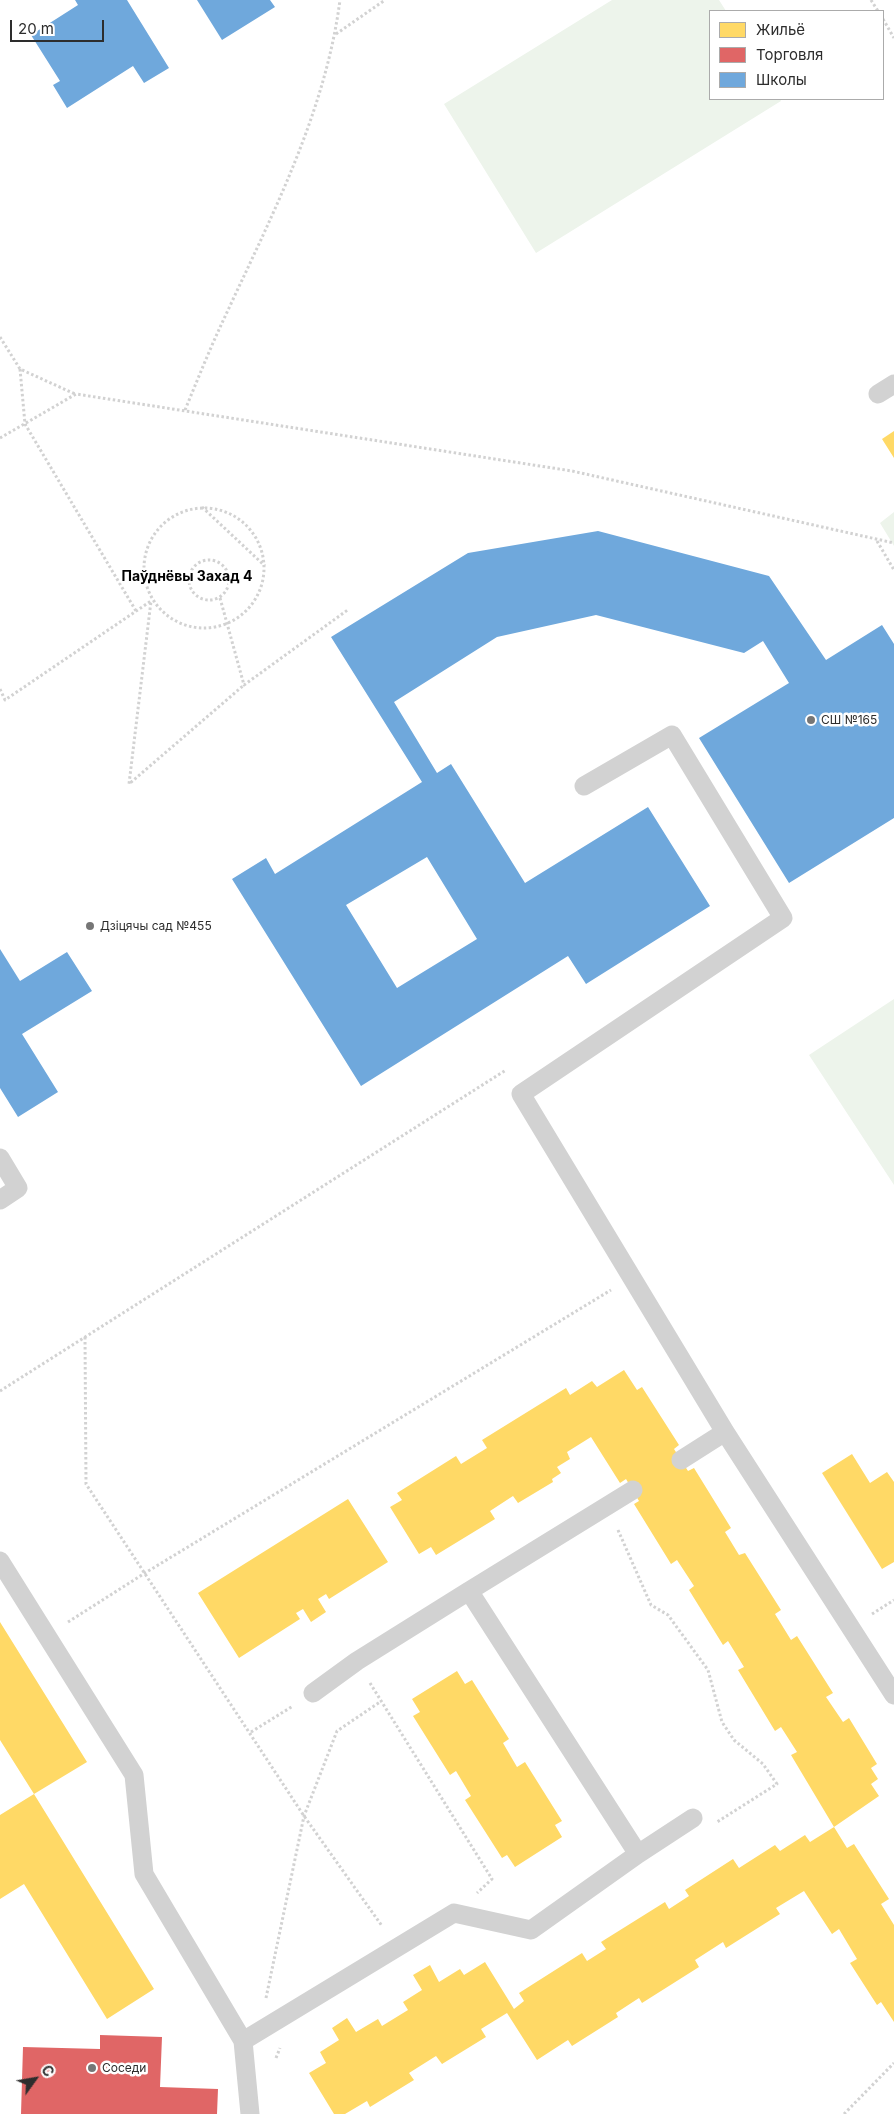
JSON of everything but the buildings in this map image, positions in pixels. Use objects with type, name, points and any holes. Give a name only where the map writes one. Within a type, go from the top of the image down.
[{"type":"lane","points":[[584,786],[672,735],[783,918],[521,1094],[725,1432],[894,1695]]},
{"type":"lane","points":[[0,1158],[18,1188],[0,1200]]},
{"type":"lane","points":[[681,1460],[725,1432]]},
{"type":"lane","points":[[313,1693],[357,1661],[633,1490]]},
{"type":"lane","points":[[0,1561],[134,1775],[144,1874],[251,2036],[250,2114]]},
{"type":"lane","points":[[469,1591],[638,1854]]},
{"type":"lane","points":[[251,2036],[454,1913],[531,1930],[638,1854],[693,1818]]},
{"type":"path","points":[[185,410],[222,324],[274,213],[316,107],[336,34],[340,0]]},
{"type":"path","points":[[336,34],[385,0]]},
{"type":"path","points":[[884,21],[894,38]]},
{"type":"path","points":[[0,337],[20,369],[25,424],[136,612]]},
{"type":"path","points":[[20,369],[76,394],[572,472],[894,544]]},
{"type":"path","points":[[0,438],[76,394]]},
{"type":"path","points":[[151,601],[175,623],[206,630],[237,621],[258,597],[266,566],[256,536],[233,514],[202,506],[171,516],[150,539],[142,570],[151,601],[129,784],[244,685],[349,609]]},
{"type":"path","points":[[202,506],[266,566]]},
{"type":"path","points":[[876,540],[894,570]]},
{"type":"path","points":[[209,560],[219,562],[227,569],[230,580],[228,590],[220,598],[210,601],[200,599],[192,591],[189,581],[191,571],[198,563],[209,560]]},
{"type":"path","points":[[220,598],[244,685]]},
{"type":"path","points":[[0,689],[5,700],[151,601]]},
{"type":"path","points":[[0,1391],[510,1068]]},
{"type":"path","points":[[47,1636],[145,1573],[632,1277]]},
{"type":"path","points":[[85,1337],[86,1484],[251,1732],[304,1816],[397,1947]]},
{"type":"path","points":[[608,1506],[651,1606],[668,1615],[708,1670],[722,1722],[734,1740],[762,1764],[777,1784],[711,1827]]},
{"type":"path","points":[[357,1661],[380,1702],[492,1879],[454,1913]]},
{"type":"path","points":[[251,1732],[313,1693]]},
{"type":"path","points":[[251,2036],[304,1816],[337,1731],[380,1702]]},
{"type":"path","points":[[276,2058],[282,2044]]},
{"type":"path","points":[[844,2114],[894,2064]]},
{"type":"shaded area","points":[[612,0],[719,0],[725,10],[709,10],[709,100],[781,101],[536,253],[444,104]]},
{"type":"shaded area","points":[[894,512],[894,546],[880,523]]},
{"type":"shaded area","points":[[894,999],[894,1185],[809,1055]]},
{"type":"place","name":"СШ №165","points":[[811,720]]},
{"type":"place","name":"Дзіцячы сад №455","points":[[90,926]]},
{"type":"place","name":"Соседи","points":[[92,2068]]},
{"type":"district","name":"Паўднёвы Захад 4","points":[[187,577]]}]
